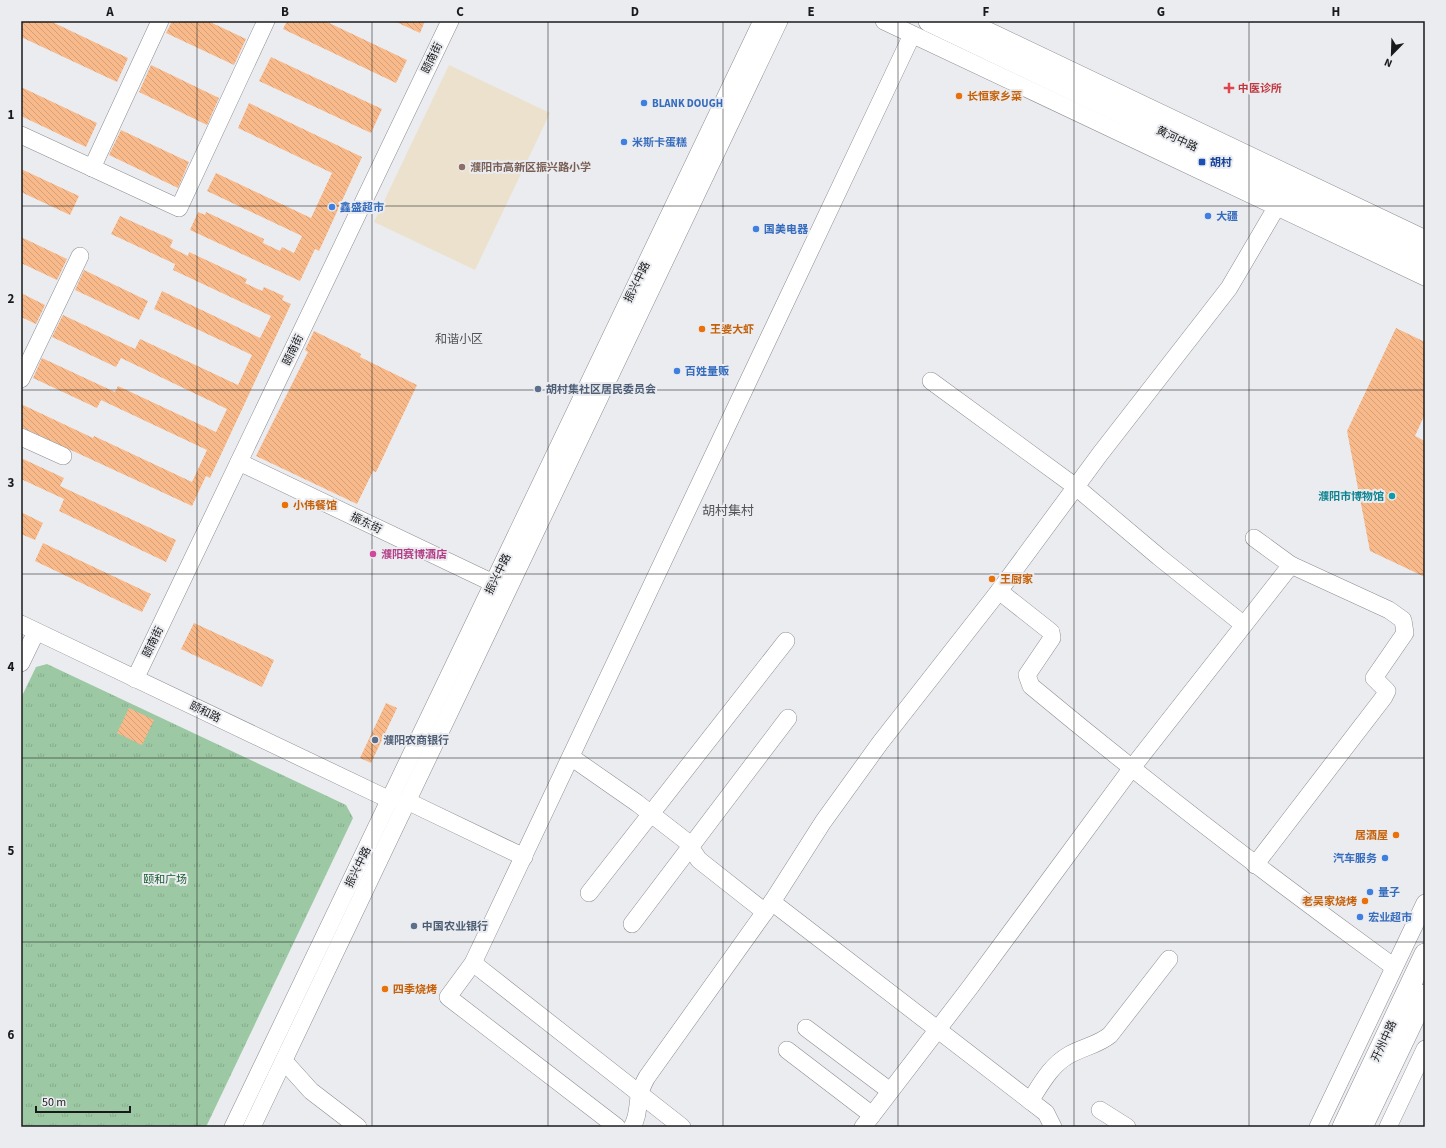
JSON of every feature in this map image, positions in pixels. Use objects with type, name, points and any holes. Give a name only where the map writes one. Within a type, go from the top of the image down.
[{"type":"main road","name":"黄河中路","points":[[929,21],[1282,199],[1425,258]]},
{"type":"main road","name":"黄河中路","points":[[964,21],[1425,241]]},
{"type":"main road","name":"开州中路","points":[[1343,1127],[1425,954]]},
{"type":"main road","name":"开州中路","points":[[1362,1127],[1425,995]]},
{"type":"street","points":[[92,168],[160,21]]},
{"type":"street","points":[[21,135],[179,208],[266,21]]},
{"type":"street","name":"颐南街","points":[[135,679],[450,21]]},
{"type":"street","name":"振兴中路","points":[[233,1127],[762,21]]},
{"type":"street","name":"振兴中路","points":[[252,1127],[779,21]]},
{"type":"street","points":[[884,21],[912,35],[1282,199],[1425,277]]},
{"type":"street","points":[[618,1127],[448,997],[473,963],[912,35]]},
{"type":"street","points":[[632,1127],[636,1115],[640,1092],[647,1077],[769,907],[823,822],[876,750],[999,591],[1076,487],[1229,288],[1282,199]]},
{"type":"street","points":[[21,379],[80,256]]},
{"type":"street","points":[[931,381],[1076,487],[1158,557],[1244,625]]},
{"type":"street","points":[[21,437],[63,456]]},
{"type":"street","name":"振东街","points":[[239,462],[493,583]]},
{"type":"street","points":[[1254,538],[1291,565],[1389,610],[1403,620],[1405,633],[1374,678],[1388,691],[1255,865]]},
{"type":"street","points":[[788,1050],[868,1121],[1132,769],[1291,565]]},
{"type":"street","points":[[999,591],[1051,632],[1052,638],[1027,675],[1031,686],[1132,769],[1255,865],[1394,968]]},
{"type":"street","points":[[21,663],[29,628]]},
{"type":"street","name":"颐和路","points":[[29,628],[390,800]]},
{"type":"street","points":[[588,893],[786,640]]},
{"type":"street","points":[[632,924],[788,718]]},
{"type":"street","points":[[571,757],[686,841],[698,860],[769,907],[937,1030],[1046,1113],[1053,1127]]},
{"type":"street","points":[[407,801],[524,857]]},
{"type":"street","points":[[1318,1127],[1425,903]]},
{"type":"street","points":[[1030,1101],[1054,1066],[1070,1055],[1100,1043],[1110,1035],[1169,959]]},
{"type":"street","points":[[473,963],[640,1092],[682,1127]]},
{"type":"street","points":[[806,1028],[890,1091]]},
{"type":"street","points":[[1388,1127],[1425,1049]]},
{"type":"street","points":[[284,1061],[311,1091],[358,1127]]},
{"type":"street","points":[[1100,1110],[1127,1127]]},
{"type":"shaded area","name":"濮阳市高新区振兴路小学","points":[[449,65],[550,113],[475,270],[374,222]]},
{"type":"green space","name":"颐和广场","points":[[47,664],[346,805],[353,818],[206,1127],[21,1127],[21,698],[36,667]]},
{"type":"building","points":[[21,21],[50,21],[128,58],[117,82],[21,37]]},
{"type":"building","points":[[172,21],[208,21],[246,39],[234,65],[166,33]]},
{"type":"building","points":[[287,21],[325,21],[407,60],[396,83],[283,29]]},
{"type":"building","points":[[394,21],[425,21],[420,33]]},
{"type":"building","points":[[271,57],[382,109],[371,133],[259,81]]},
{"type":"building","points":[[151,65],[219,98],[207,125],[139,92]]},
{"type":"building","points":[[21,87],[97,123],[86,147],[21,116]]},
{"type":"building","points":[[249,103],[362,157],[319,251],[315,249],[300,281],[190,230],[198,212],[205,215],[206,212],[264,239],[263,243],[280,251],[282,247],[294,253],[302,236],[207,191],[216,173],[311,218],[332,173],[238,128]]},
{"type":"building","points":[[121,130],[189,162],[178,188],[109,155]]},
{"type":"building","points":[[21,169],[79,196],[70,215],[21,192]]},
{"type":"building","points":[[120,216],[173,240],[170,247],[188,256],[189,252],[247,279],[245,283],[262,291],[264,287],[284,296],[282,300],[291,304],[210,478],[206,476],[192,506],[21,427],[21,404],[192,482],[207,450],[101,400],[97,408],[33,378],[42,358],[115,392],[118,386],[216,432],[227,409],[121,358],[116,367],[52,337],[63,315],[135,349],[140,339],[238,385],[252,355],[154,309],[162,291],[260,338],[271,316],[173,270],[175,264],[111,234]]},
{"type":"building","points":[[21,237],[67,259],[57,280],[21,263]]},
{"type":"building","points":[[84,270],[148,301],[139,320],[75,290]]},
{"type":"building","points":[[21,293],[45,305],[36,324],[21,317]]},
{"type":"building","name":"濮阳市博物馆","points":[[1396,328],[1425,342],[1425,414],[1415,436],[1425,441],[1425,577],[1370,551],[1347,431]]},
{"type":"building","points":[[314,331],[361,354],[360,357],[417,385],[376,472],[373,471],[357,504],[256,456],[308,352],[305,350]]},
{"type":"building","points":[[21,458],[64,478],[60,486],[176,540],[166,562],[59,511],[64,499],[21,479]]},
{"type":"building","points":[[21,512],[43,523],[35,540],[21,534]]},
{"type":"building","points":[[43,543],[151,594],[142,612],[35,561]]},
{"type":"building","points":[[194,623],[274,660],[262,687],[181,649]]},
{"type":"building","points":[[386,703],[397,708],[371,763],[360,758]]},
{"type":"building","points":[[129,708],[154,720],[142,745],[117,733]]},
{"type":"place","name":"中医诊所","points":[[1229,88]]},
{"type":"place","name":"长恒家乡菜","points":[[959,96]]},
{"type":"place","name":"BLANK DOUGH","points":[[644,103]]},
{"type":"place","name":"米斯卡蛋糕","points":[[624,142]]},
{"type":"place","name":"胡村","points":[[1202,162]]},
{"type":"place","name":"濮阳市高新区振兴路小学","points":[[462,167]]},
{"type":"place","name":"鑫盛超市","points":[[332,207]]},
{"type":"place","name":"大疆","points":[[1208,216]]},
{"type":"place","name":"国美电器","points":[[756,229]]},
{"type":"place","name":"王婆大虾","points":[[702,329]]},
{"type":"place","name":"百姓量贩","points":[[677,371]]},
{"type":"place","name":"胡村集社区居民委员会","points":[[538,389]]},
{"type":"place","name":"濮阳市博物馆","points":[[1392,496]]},
{"type":"place","name":"小伟餐馆","points":[[285,505]]},
{"type":"place","name":"濮阳赛博酒店","points":[[373,554]]},
{"type":"place","name":"王厨家","points":[[992,579]]},
{"type":"place","name":"濮阳农商银行","points":[[375,740]]},
{"type":"place","name":"居酒屋","points":[[1396,835]]},
{"type":"place","name":"汽车服务","points":[[1385,858]]},
{"type":"place","name":"量子","points":[[1370,892]]},
{"type":"place","name":"老吴家烧烤","points":[[1365,901]]},
{"type":"place","name":"宏业超市","points":[[1360,917]]},
{"type":"place","name":"中国农业银行","points":[[414,926]]},
{"type":"place","name":"四季烧烤","points":[[385,989]]},
{"type":"district","name":"和谐小区","points":[[459,339]]},
{"type":"district","name":"胡村集村","points":[[728,511]]}]
